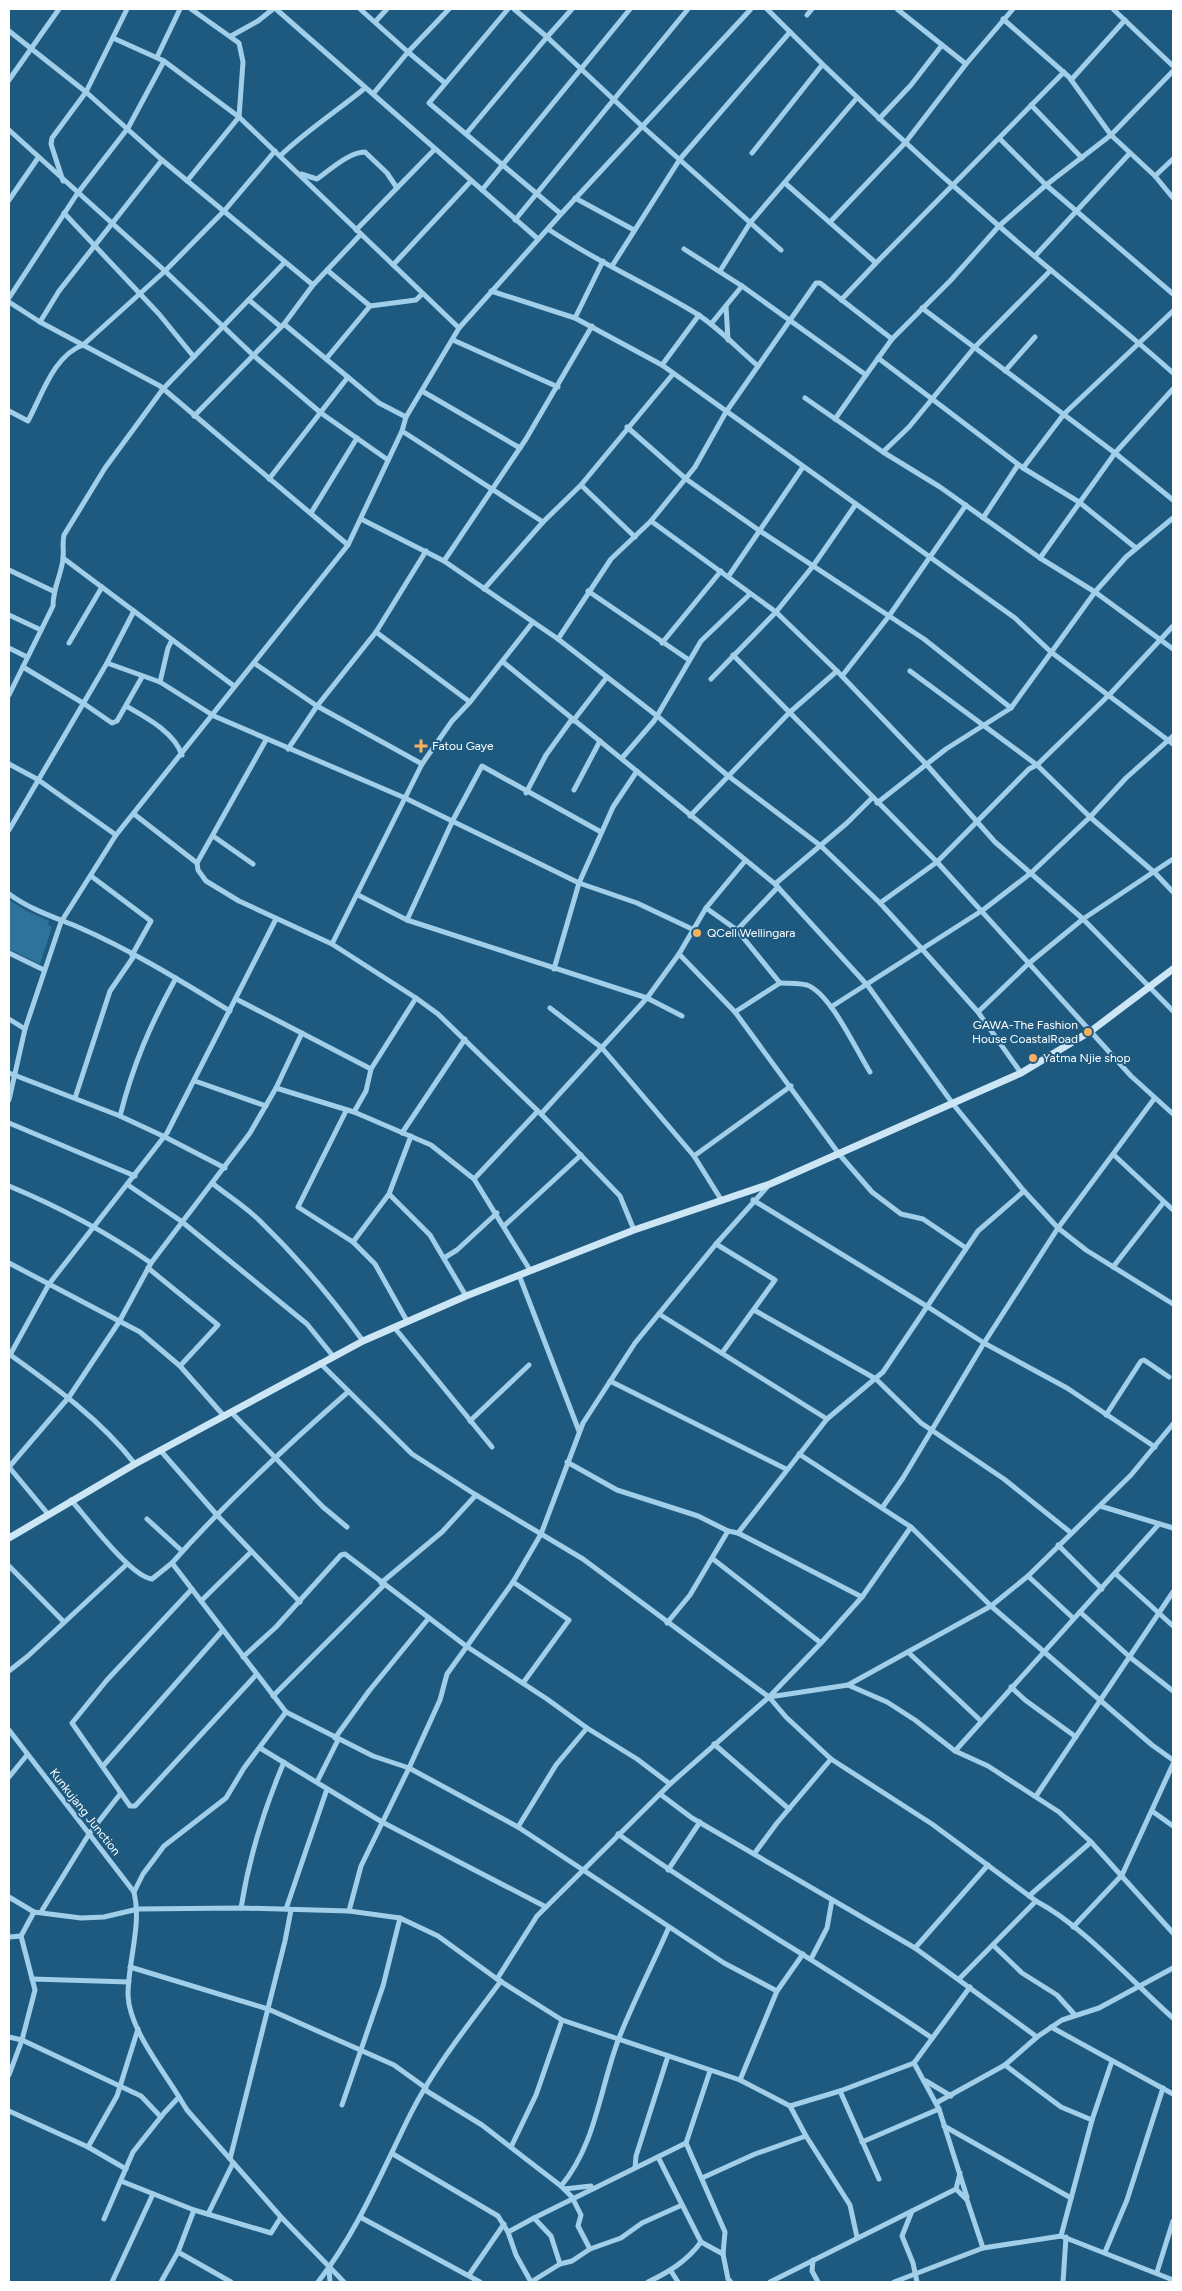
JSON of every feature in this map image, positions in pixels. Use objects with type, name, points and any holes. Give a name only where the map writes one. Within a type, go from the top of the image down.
[{"type":"street","points":[[9,80],[59,9]]},
{"type":"street","points":[[63,181],[51,144],[52,138],[86,92],[127,9]]},
{"type":"street","points":[[158,57],[180,9]]},
{"type":"street","points":[[187,181],[239,118],[243,62],[239,43],[191,9]]},
{"type":"street","points":[[231,36],[271,9],[372,94],[538,240]]},
{"type":"street","points":[[360,9],[445,83]]},
{"type":"street","points":[[375,22],[387,9]]},
{"type":"street","points":[[372,94],[448,9]]},
{"type":"street","points":[[508,9],[429,103],[561,214]]},
{"type":"street","points":[[514,9],[547,37],[643,128],[781,250]]},
{"type":"street","points":[[466,134],[572,9]]},
{"type":"street","points":[[482,190],[630,9]]},
{"type":"street","points":[[515,220],[688,9]]},
{"type":"street","points":[[9,1100],[16,1076],[25,1029],[61,922],[116,835],[214,716],[234,686],[348,544],[402,432],[406,417],[459,328],[575,198],[643,128],[751,9]]},
{"type":"street","points":[[767,9],[856,99],[905,143],[999,226],[1139,342],[1173,373]]},
{"type":"street","points":[[807,15],[812,9]]},
{"type":"street","points":[[897,9],[966,64]]},
{"type":"street","points":[[830,222],[905,143],[966,64],[1012,9]]},
{"type":"street","points":[[1113,9],[1173,66]]},
{"type":"street","points":[[1004,19],[1064,72],[1111,136],[1155,176],[1173,198]]},
{"type":"street","points":[[1071,80],[1125,20]]},
{"type":"street","points":[[9,31],[86,92],[162,160],[225,210],[313,285]]},
{"type":"street","points":[[612,266],[680,159],[790,32]]},
{"type":"street","points":[[113,38],[158,57],[239,118],[459,328]]},
{"type":"street","points":[[879,119],[911,85],[942,45]]},
{"type":"street","points":[[9,298],[76,194],[128,128],[164,61]]},
{"type":"street","points":[[752,154],[822,65]]},
{"type":"street","points":[[835,419],[892,339],[999,226],[1046,185],[1111,136],[1173,71]]},
{"type":"street","points":[[841,300],[1064,72]]},
{"type":"street","points":[[280,156],[298,138],[332,116],[365,88]]},
{"type":"street","points":[[720,272],[750,223],[785,183],[815,144],[856,99]]},
{"type":"street","points":[[1031,105],[1082,158]]},
{"type":"street","points":[[9,130],[76,194],[165,271],[253,356],[321,413],[388,460]]},
{"type":"street","points":[[1000,139],[1046,185],[1173,294]]},
{"type":"street","points":[[194,416],[282,325],[358,232],[435,149]]},
{"type":"street","points":[[9,411],[28,421],[60,360],[73,348],[83,345],[165,271],[225,210],[274,151]]},
{"type":"street","points":[[298,173],[318,180],[344,161],[360,152],[365,152],[387,173],[397,188]]},
{"type":"street","points":[[1035,256],[1130,153]]},
{"type":"street","points":[[9,200],[38,158]]},
{"type":"street","points":[[1155,176],[1173,159]]},
{"type":"street","points":[[40,322],[59,291],[95,243],[162,160]]},
{"type":"street","points":[[393,265],[471,181]]},
{"type":"street","points":[[785,183],[876,263]]},
{"type":"street","points":[[575,198],[634,230]]},
{"type":"street","points":[[64,213],[95,243],[194,357]]},
{"type":"street","points":[[548,229],[579,250],[603,261],[699,315],[758,366]]},
{"type":"street","points":[[684,249],[742,286],[866,375]]},
{"type":"street","points":[[575,318],[603,261]]},
{"type":"street","points":[[9,695],[53,606],[53,591],[63,558],[62,545],[64,535],[105,468],[163,389],[285,262]]},
{"type":"street","points":[[327,270],[370,306]]},
{"type":"street","points":[[883,452],[931,401],[949,375],[1051,270]]},
{"type":"street","points":[[558,639],[588,591],[611,559],[651,522],[686,479],[726,412],[816,283],[820,283],[892,339]]},
{"type":"street","points":[[711,324],[742,286]]},
{"type":"street","points":[[491,291],[575,318],[662,365],[1016,618],[1051,652],[1172,740],[1126,778],[1090,817],[1031,873],[983,910],[868,986],[831,1007]]},
{"type":"street","points":[[326,359],[370,306],[416,300],[422,294]]},
{"type":"street","points":[[249,300],[326,359],[379,403],[406,417]]},
{"type":"street","points":[[9,302],[40,322],[163,389],[348,544]]},
{"type":"street","points":[[726,305],[728,340]]},
{"type":"street","points":[[922,308],[1115,453],[1173,500]]},
{"type":"street","points":[[984,518],[1020,467],[1064,414],[1173,311]]},
{"type":"street","points":[[662,365],[699,315]]},
{"type":"street","points":[[444,561],[520,448],[558,387],[592,326]]},
{"type":"street","points":[[1005,371],[1035,337]]},
{"type":"street","points":[[453,340],[558,387]]},
{"type":"street","points":[[878,358],[931,401],[1020,467],[1079,502],[1136,548]]},
{"type":"street","points":[[484,589],[543,522],[581,485],[627,427],[673,374]]},
{"type":"street","points":[[269,479],[348,377]]},
{"type":"street","points":[[1040,558],[1115,453],[1173,389]]},
{"type":"street","points":[[422,391],[520,448]]},
{"type":"street","points":[[805,398],[883,452],[966,505],[1040,558],[1095,592],[1162,639],[1173,649]]},
{"type":"street","points":[[627,427],[686,479],[760,531],[924,639],[1011,708]]},
{"type":"street","points":[[402,432],[543,522]]},
{"type":"street","points":[[311,513],[357,438]]},
{"type":"street","points":[[728,577],[803,467]]},
{"type":"street","points":[[581,485],[636,537]]},
{"type":"street","points":[[711,679],[732,655],[776,612],[813,566],[856,504]]},
{"type":"street","points":[[842,676],[889,616],[966,505]]},
{"type":"street","points":[[877,803],[946,749],[1011,708],[1095,592],[1136,548],[1173,518]]},
{"type":"street","points":[[361,519],[444,561],[558,639],[727,775],[821,846],[880,903],[978,1012],[1021,1073]]},
{"type":"street","points":[[651,522],[776,612],[842,676],[926,764],[995,842],[1083,918],[1150,985],[1173,1011]]},
{"type":"street","points":[[288,749],[317,706],[376,632],[426,551]]},
{"type":"street","points":[[63,558],[234,686]]},
{"type":"street","points":[[9,570],[53,591]]},
{"type":"street","points":[[662,643],[721,572]]},
{"type":"street","points":[[69,643],[102,587]]},
{"type":"street","points":[[588,591],[689,660]]},
{"type":"street","points":[[622,758],[656,716],[701,641],[750,594]]},
{"type":"street","points":[[9,830],[37,779],[108,663],[134,611]]},
{"type":"street","points":[[9,615],[41,630]]},
{"type":"street","points":[[332,944],[422,764],[452,721],[470,702],[533,622]]},
{"type":"street","points":[[880,903],[937,862],[1029,769],[1036,765],[1110,694],[1173,626]]},
{"type":"street","points":[[376,632],[470,702]]},
{"type":"street","points":[[160,682],[168,648],[172,640]]},
{"type":"street","points":[[9,648],[27,657]]},
{"type":"street","points":[[732,655],[983,910],[1028,964],[1131,1076],[1154,1099],[1173,1113]]},
{"type":"street","points":[[502,662],[572,720],[622,758],[776,886],[868,986],[953,1104],[1024,1191],[1058,1228],[1086,1250],[1173,1304]]},
{"type":"street","points":[[108,663],[160,682],[214,716],[266,740],[405,798],[579,883],[637,903],[692,929]]},
{"type":"street","points":[[254,663],[317,706],[422,764]]},
{"type":"street","points":[[23,667],[112,723],[117,721],[142,677]]},
{"type":"street","points":[[690,816],[727,775],[789,713],[837,671]]},
{"type":"street","points":[[910,671],[986,725],[1036,765],[1090,817],[1155,872],[1173,892]]},
{"type":"street","points":[[526,793],[546,755],[607,677]]},
{"type":"street","points":[[126,706],[147,718],[178,742],[182,755]]},
{"type":"street","points":[[197,863],[266,740]]},
{"type":"street","points":[[574,790],[600,741]]},
{"type":"street","points":[[9,764],[37,779],[116,835]]},
{"type":"street","points":[[407,920],[453,820],[482,766],[526,793],[601,832]]},
{"type":"street","points":[[554,970],[579,883],[613,807],[637,771]]},
{"type":"street","points":[[737,930],[776,886],[872,798]]},
{"type":"street","points":[[134,814],[197,863],[206,880],[238,901],[332,944],[416,998],[466,1039],[620,1196],[634,1230]]},
{"type":"street","points":[[213,836],[253,864]]},
{"type":"street","points":[[978,1012],[1028,964],[1083,918],[1173,859]]},
{"type":"street","points":[[474,1179],[540,1113],[602,1048],[633,1010],[647,998],[679,954],[706,908],[745,860]]},
{"type":"street","points":[[74,1098],[110,991],[133,956],[151,921],[91,876]]},
{"type":"street","points":[[9,894],[28,908],[77,927],[176,978],[230,1012]]},
{"type":"street","points":[[358,895],[407,920],[554,970],[647,998],[682,1016]]},
{"type":"street","points":[[706,908],[737,930],[780,983]]},
{"type":"street","points":[[135,1464],[98,1424],[69,1398],[9,1355],[49,1284],[165,1137],[276,919]]},
{"type":"street","points":[[9,953],[44,970]]},
{"type":"street","points":[[679,954],[735,1012],[839,1154],[872,1192],[902,1214],[923,1219],[966,1248]]},
{"type":"street","points":[[9,1538],[71,1500],[160,1450],[363,1340],[530,1270],[634,1230],[770,1184],[1021,1073],[1091,1031],[1173,969]]},
{"type":"street","points":[[120,1116],[130,1078],[149,1028],[176,978]]},
{"type":"street","points":[[735,1012],[780,983],[807,986],[821,995],[831,1007],[870,1072]]},
{"type":"street","points":[[354,1112],[366,1091],[371,1069],[416,998]]},
{"type":"street","points":[[236,999],[371,1069]]},
{"type":"street","points":[[550,1008],[602,1048],[694,1156],[722,1201]]},
{"type":"street","points":[[9,1020],[25,1029]]},
{"type":"street","points":[[48,1514],[9,1467],[69,1398],[119,1322],[149,1266],[250,1133],[276,1088],[302,1033]]},
{"type":"street","points":[[402,1133],[466,1039]]},
{"type":"street","points":[[9,1074],[120,1116],[225,1168]]},
{"type":"street","points":[[195,1081],[266,1106]]},
{"type":"street","points":[[694,1156],[791,1086]]},
{"type":"street","points":[[276,1088],[354,1112],[431,1145],[474,1179],[497,1213],[530,1270]]},
{"type":"street","points":[[882,1508],[1058,1228],[1154,1099]]},
{"type":"street","points":[[346,1111],[298,1207],[353,1242],[375,1264],[407,1322]]},
{"type":"street","points":[[9,1124],[136,1176]]},
{"type":"street","points":[[353,1242],[389,1194],[411,1136]]},
{"type":"street","points":[[504,1226],[581,1155]]},
{"type":"street","points":[[1114,1155],[1173,1210]]},
{"type":"street","points":[[212,1183],[259,1220],[296,1258],[332,1299],[363,1340]]},
{"type":"street","points":[[349,1912],[361,1866],[410,1768],[440,1700],[447,1674],[513,1582],[541,1534],[579,1432],[635,1343],[753,1200],[770,1184]]},
{"type":"street","points":[[128,1185],[182,1221],[307,1324],[333,1356]]},
{"type":"street","points":[[9,1186],[93,1228],[130,1249],[218,1325],[180,1366]]},
{"type":"street","points":[[738,1533],[786,1469],[827,1419],[876,1380],[983,1226],[1024,1191]]},
{"type":"street","points":[[389,1194],[430,1235],[466,1296]]},
{"type":"street","points":[[753,1200],[928,1306],[984,1343],[1067,1388],[1155,1447]]},
{"type":"street","points":[[1112,1267],[1164,1203]]},
{"type":"street","points":[[444,1258],[456,1250],[497,1213]]},
{"type":"street","points":[[716,1244],[775,1280],[722,1353]]},
{"type":"street","points":[[9,1263],[140,1332],[180,1366],[224,1416]]},
{"type":"street","points":[[520,1275],[579,1432]]},
{"type":"street","points":[[754,1310],[876,1380],[932,1431],[1004,1479],[1070,1532]]},
{"type":"street","points":[[659,1314],[827,1419]]},
{"type":"street","points":[[394,1327],[492,1448]]},
{"type":"street","points":[[1106,1415],[1141,1361],[1144,1360],[1169,1376]]},
{"type":"street","points":[[320,1363],[412,1454],[583,1559],[769,1697],[810,1742],[830,1759],[925,1820],[1036,1901],[1051,1909],[1173,2018]]},
{"type":"street","points":[[470,1421],[529,1365]]},
{"type":"street","points":[[610,1381],[786,1469]]},
{"type":"street","points":[[71,1500],[127,1564],[145,1579],[152,1579],[172,1563],[216,1514],[274,1456],[348,1392]]},
{"type":"street","points":[[231,1412],[323,1507],[347,1527]]},
{"type":"street","points":[[769,1697],[848,1686],[991,1606],[1028,1576],[1070,1532],[1131,1476],[1173,1424]]},
{"type":"street","points":[[160,1450],[216,1514],[300,1602]]},
{"type":"street","points":[[799,1454],[911,1527],[991,1606],[1173,1760]]},
{"type":"street","points":[[567,1462],[617,1490],[698,1516],[728,1531],[738,1533],[862,1597]]},
{"type":"street","points":[[273,1696],[382,1584],[442,1532],[476,1495]]},
{"type":"street","points":[[1100,1506],[1173,1528]]},
{"type":"street","points":[[147,1519],[182,1551]]},
{"type":"street","points":[[956,1751],[1043,1651],[1116,1574],[1159,1524]]},
{"type":"street","points":[[318,2282],[330,2268],[360,2216],[425,2089],[499,1980],[537,1916],[670,1784],[769,1697],[821,1643],[862,1597],[911,1527]]},
{"type":"street","points":[[667,1623],[690,1595],[728,1531]]},
{"type":"street","points":[[1058,1545],[1102,1589]]},
{"type":"street","points":[[201,1601],[251,1552]]},
{"type":"street","points":[[243,1658],[300,1602],[341,1555],[345,1554],[428,1619],[466,1646],[587,1728],[637,1758],[670,1784]]},
{"type":"street","points":[[713,1559],[821,1643]]},
{"type":"street","points":[[172,1563],[286,1712],[336,1739],[373,1756],[410,1768],[518,1827],[724,1963],[777,1991]]},
{"type":"street","points":[[9,1671],[127,1564]]},
{"type":"street","points":[[9,1566],[64,1622]]},
{"type":"street","points":[[1116,1574],[1173,1626]]},
{"type":"street","points":[[1028,1576],[1073,1618]]},
{"type":"street","points":[[513,1582],[569,1620],[523,1683]]},
{"type":"street","points":[[192,1589],[107,1680],[72,1722],[130,1806],[135,1806],[256,1675]]},
{"type":"street","points":[[1036,1796],[1160,1615],[1173,1592]]},
{"type":"street","points":[[1080,1612],[1131,1658],[1173,1691]]},
{"type":"street","points":[[317,1782],[336,1739],[369,1691],[428,1619]]},
{"type":"street","points":[[103,1766],[222,1630]]},
{"type":"street","points":[[909,1653],[981,1721]]},
{"type":"street","points":[[848,1686],[887,1702],[915,1720],[956,1751],[988,1766],[1059,1812],[1091,1842],[1173,1933]]},
{"type":"street","points":[[1012,1687],[1025,1700],[1076,1737]]},
{"type":"street","points":[[134,1892],[143,1874],[164,1846],[226,1798],[286,1712]]},
{"type":"street","points":[[518,1827],[556,1765],[587,1728]]},
{"type":"street","name":"Kunkujang Junction","points":[[9,1730],[134,1892],[138,1909]]},
{"type":"street","points":[[714,1744],[789,1809]]},
{"type":"street","points":[[260,1748],[382,1822],[546,1907]]},
{"type":"street","points":[[9,1777],[27,1755]]},
{"type":"street","points":[[754,1854],[830,1759]]},
{"type":"street","points":[[241,1908],[254,1847],[271,1792],[284,1762]]},
{"type":"street","points":[[1073,1927],[1122,1875],[1173,1764]]},
{"type":"street","points":[[208,2214],[232,2161],[268,2009],[288,1910],[327,1788]]},
{"type":"street","points":[[41,1912],[89,1834],[121,1793]]},
{"type":"street","points":[[660,1794],[700,1822],[914,1948],[1037,2037]]},
{"type":"street","points":[[1152,1811],[1173,1826]]},
{"type":"street","points":[[668,1870],[700,1822]]},
{"type":"street","points":[[618,1834],[668,1870],[811,1959],[932,2038]]},
{"type":"street","points":[[1029,1896],[1091,1842]]},
{"type":"street","points":[[914,1948],[988,1865]]},
{"type":"street","points":[[9,1897],[34,1912],[81,1918],[104,1917],[138,1909],[241,1908],[349,1912],[400,1918],[438,1936],[499,1980],[562,2020],[710,2072],[740,2080],[790,2106],[806,2136],[850,2204],[857,2237]]},
{"type":"street","points":[[811,1959],[827,1928],[832,1900]]},
{"type":"street","points":[[959,1979],[1036,1901]]},
{"type":"street","points":[[138,1909],[128,1996],[132,2019],[187,2110],[281,2217],[344,2282]]},
{"type":"street","points":[[9,2075],[22,2040],[35,1990],[21,1936],[34,1912]]},
{"type":"street","points":[[342,2105],[383,1986],[400,1918]]},
{"type":"street","points":[[563,2188],[579,2160],[599,2106],[619,2039],[669,1927]]},
{"type":"street","points":[[9,1937],[21,1936]]},
{"type":"street","points":[[993,1945],[1022,1973],[1057,1995],[1075,2015]]},
{"type":"street","points":[[740,2080],[777,1991],[803,1954]]},
{"type":"street","points":[[130,1967],[268,2009],[360,2051],[394,2064],[425,2089],[482,2125],[563,2188],[572,2197],[581,2215],[578,2226],[590,2249]]},
{"type":"street","points":[[936,2103],[1005,2065],[1051,2027],[1075,2015],[1099,2008],[1173,1968]]},
{"type":"street","points":[[32,1979],[129,1982]]},
{"type":"street","points":[[790,2106],[840,2091],[914,2063],[970,1987]]},
{"type":"street","points":[[511,2147],[536,2095],[562,2020]]},
{"type":"street","points":[[1051,2027],[1173,2094]]},
{"type":"street","points":[[88,2147],[120,2088],[138,2029]]},
{"type":"street","points":[[9,2037],[22,2040],[120,2088],[141,2096],[161,2117]]},
{"type":"street","points":[[635,2168],[636,2156],[668,2056]]},
{"type":"street","points":[[1063,2282],[1064,2237],[1071,2198],[1092,2120],[1112,2061]]},
{"type":"street","points":[[914,2063],[925,2080],[939,2109],[983,2248]]},
{"type":"street","points":[[1005,2065],[1061,2107],[1092,2120]]},
{"type":"street","points":[[710,2072],[686,2143],[725,2232],[723,2254],[728,2279],[731,2282]]},
{"type":"street","points":[[925,2080],[951,2096]]},
{"type":"street","points":[[1105,2252],[1127,2200],[1163,2088]]},
{"type":"street","points":[[840,2091],[879,2179]]},
{"type":"street","points":[[104,2219],[133,2152],[179,2098]]},
{"type":"street","points":[[862,2142],[939,2109]]},
{"type":"street","points":[[9,2111],[88,2147],[126,2169]]},
{"type":"street","points":[[943,2125],[1071,2198]]},
{"type":"street","points":[[702,2178],[755,2154],[806,2136]]},
{"type":"street","points":[[508,2232],[572,2197],[686,2143]]},
{"type":"street","points":[[392,2154],[498,2216],[504,2224],[516,2255],[531,2282],[560,2264],[572,2261],[590,2249],[621,2238],[642,2224],[682,2205]]},
{"type":"street","points":[[658,2157],[701,2242],[723,2254]]},
{"type":"street","points":[[770,2282],[956,2189],[960,2173]]},
{"type":"street","points":[[121,2181],[194,2210],[271,2233],[281,2217]]},
{"type":"street","points":[[563,2188],[579,2189],[601,2184]]},
{"type":"street","points":[[956,2189],[967,2200]]},
{"type":"street","points":[[112,2282],[153,2194]]},
{"type":"street","points":[[161,2282],[178,2252],[194,2210]]},
{"type":"street","points":[[912,2211],[902,2236],[917,2282]]},
{"type":"street","points":[[360,2216],[480,2282]]},
{"type":"street","points":[[534,2218],[551,2236],[560,2264]]},
{"type":"street","points":[[1157,2272],[1173,2221]]},
{"type":"street","points":[[469,2276],[504,2224]]},
{"type":"street","points":[[894,2282],[983,2248],[1064,2237],[1157,2272],[1173,2280]]},
{"type":"street","points":[[648,2282],[671,2271],[691,2255],[701,2242]]},
{"type":"street","points":[[178,2252],[231,2282]]},
{"type":"street","points":[[812,2271],[813,2260]]},
{"type":"street","points":[[803,2265],[812,2271],[818,2282]]},
{"type":"street","points":[[330,2268],[330,2282]]},
{"type":"street","points":[[671,2271],[678,2282]]},
{"type":"shaded area","points":[[9,900],[49,921],[48,925],[52,927],[40,964],[9,949]]},
{"type":"place","name":"Fatou Gaye","points":[[421,746]]},
{"type":"place","name":"QCell Wellingara","points":[[697,933]]},
{"type":"place","name":"GAWA-The Fashion House CoastalRoad","points":[[1088,1032]]},
{"type":"place","name":"Yatma Njie shop","points":[[1033,1058]]}]
